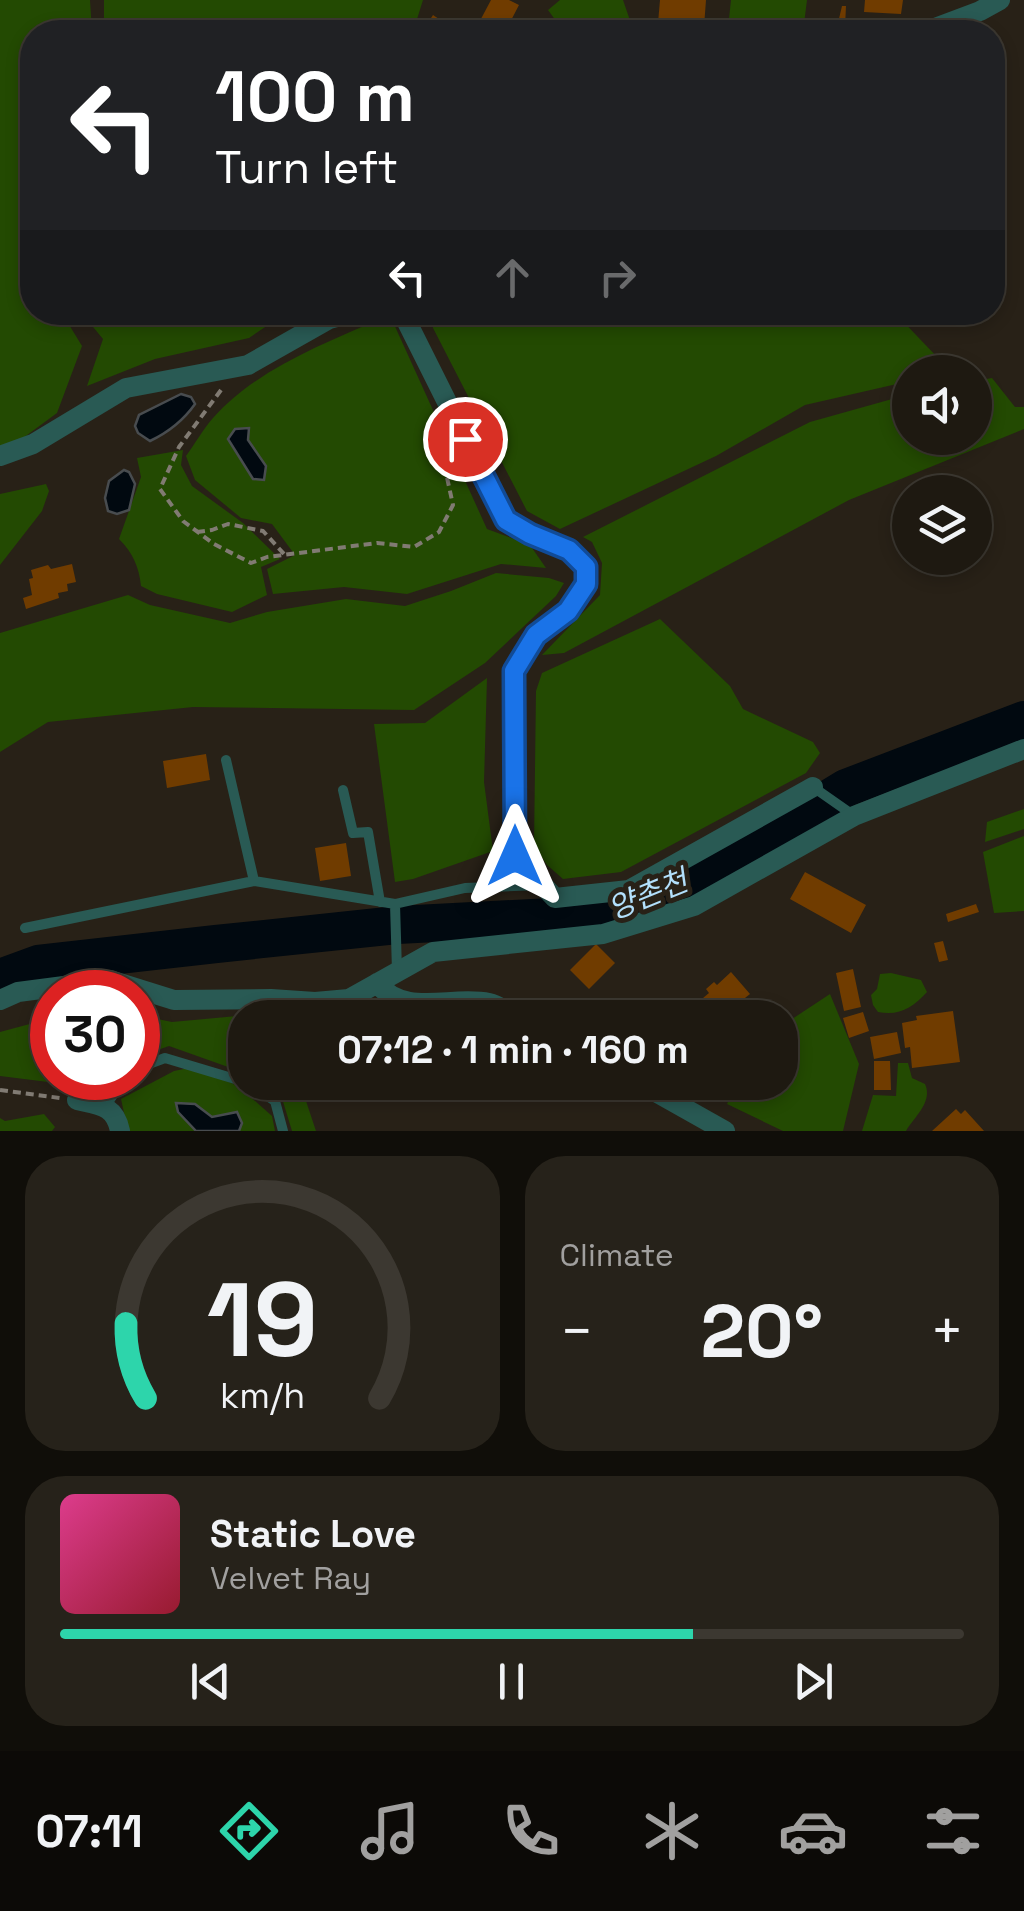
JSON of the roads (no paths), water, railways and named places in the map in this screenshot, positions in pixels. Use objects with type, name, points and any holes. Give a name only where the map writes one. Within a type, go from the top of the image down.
[{"type":"street","points":[[956,20],[1000,0]]},
{"type":"street","points":[[0,456],[33,444],[126,388],[248,365],[319,325]]},
{"type":"street","points":[[408,325],[506,520],[569,550],[586,567],[586,584],[568,611],[536,635],[514,671],[515,856],[555,898],[628,890],[814,787]]},
{"type":"street","points":[[0,1000],[18,992],[110,980],[174,1000],[350,999],[433,952],[603,934],[694,906],[854,816],[1024,749]]},
{"type":"street","points":[[377,983],[398,1000]]},
{"type":"street","points":[[77,1100],[105,1107],[117,1118],[120,1131]]},
{"type":"street","points":[[670,1100],[725,1131]]},
{"type":"lane","points":[[226,760],[254,881]]},
{"type":"lane","points":[[814,787],[854,816]]},
{"type":"lane","points":[[343,790],[352,833],[368,832],[380,902]]},
{"type":"lane","points":[[26,928],[254,881],[395,905],[465,888],[542,885]]},
{"type":"lane","points":[[395,905],[397,971]]},
{"type":"lane","points":[[160,1060],[228,1077]]},
{"type":"lane","points":[[105,1107],[110,1100]]},
{"type":"lane","points":[[273,1100],[283,1131]]},
{"type":"waterway","name":"양촌천","points":[[0,978],[38,964],[216,944],[397,925],[609,914],[686,882],[846,788],[1024,720]]}]
